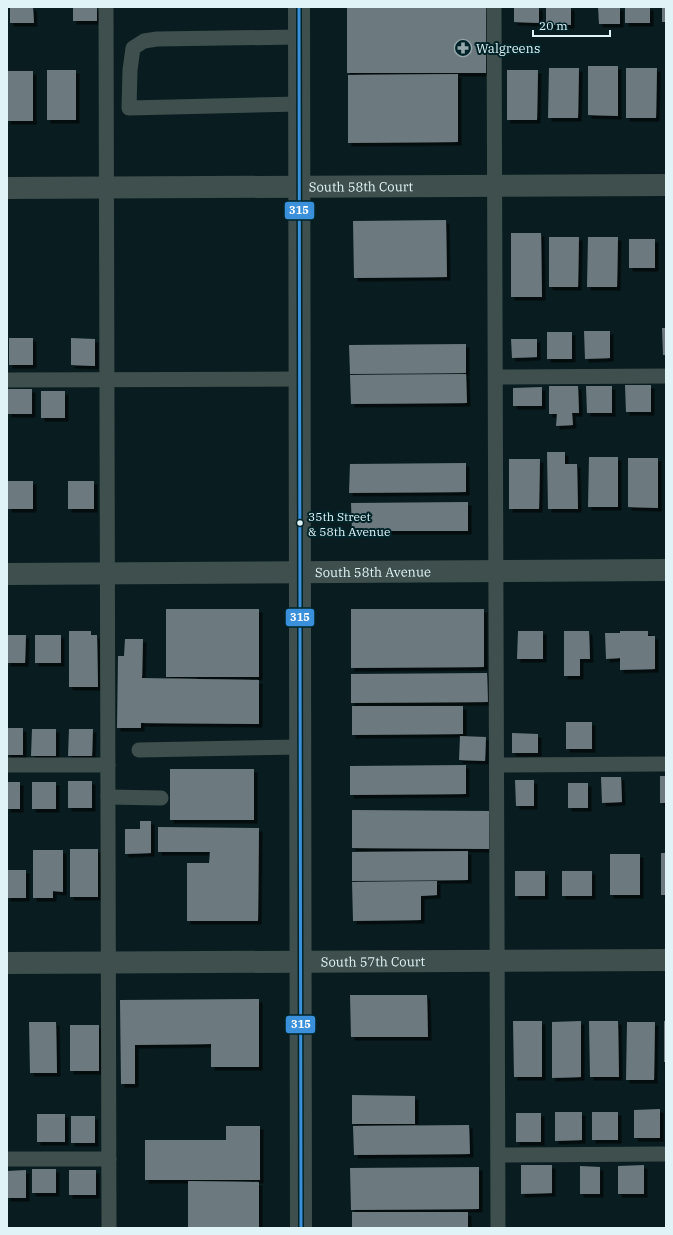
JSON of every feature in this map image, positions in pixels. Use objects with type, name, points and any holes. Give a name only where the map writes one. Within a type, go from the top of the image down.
[{"type":"street","points":[[299,7],[301,1228]]},
{"type":"street","name":"South 58th Court","points":[[7,188],[666,185]]},
{"type":"street","name":"South 58th Avenue","points":[[7,574],[666,570]]},
{"type":"street","name":"South 57th Court","points":[[7,963],[666,960]]},
{"type":"lane","points":[[106,7],[109,1228]]},
{"type":"lane","points":[[494,7],[498,1228]]},
{"type":"lane","points":[[299,37],[157,39],[144,41],[133,48],[130,70],[129,108],[299,104]]},
{"type":"lane","points":[[496,377],[666,376]]},
{"type":"lane","points":[[7,380],[299,379]]},
{"type":"lane","points":[[139,750],[300,747]]},
{"type":"lane","points":[[497,765],[666,764]]},
{"type":"lane","points":[[7,765],[108,765]]},
{"type":"lane","points":[[108,797],[161,798]]},
{"type":"lane","points":[[498,1155],[666,1154]]},
{"type":"lane","points":[[7,1159],[109,1159]]},
{"type":"building","points":[[10,7],[33,7],[34,23],[10,23]]},
{"type":"building","points":[[73,7],[97,7],[97,21],[73,21]]},
{"type":"building","name":"Walgreens","points":[[347,7],[486,7],[486,73],[347,73]]},
{"type":"building","points":[[514,7],[539,7],[539,23],[514,22]]},
{"type":"building","points":[[546,7],[571,7],[571,25],[546,25]]},
{"type":"building","points":[[598,7],[620,7],[620,24],[599,24]]},
{"type":"building","points":[[625,7],[650,7],[650,23],[625,23]]},
{"type":"building","points":[[662,7],[666,7],[666,22],[662,22]]},
{"type":"building","points":[[588,66],[618,66],[618,116],[588,115]]},
{"type":"building","points":[[549,68],[579,68],[578,118],[548,118]]},
{"type":"building","points":[[626,68],[657,68],[656,118],[626,118]]},
{"type":"building","points":[[47,70],[76,70],[76,120],[47,120]]},
{"type":"building","points":[[507,70],[538,70],[537,120],[507,120]]},
{"type":"building","points":[[7,71],[33,71],[33,121],[7,121]]},
{"type":"building","points":[[458,74],[458,142],[348,143],[348,75]]},
{"type":"building","points":[[446,220],[447,277],[354,278],[353,221]]},
{"type":"building","points":[[511,233],[541,233],[542,297],[511,297]]},
{"type":"building","points":[[549,237],[579,237],[578,287],[549,287]]},
{"type":"building","points":[[588,237],[618,237],[617,287],[587,287]]},
{"type":"building","points":[[629,239],[655,239],[655,268],[629,268]]},
{"type":"building","points":[[662,328],[666,328],[666,355],[663,355]]},
{"type":"building","points":[[584,331],[610,331],[610,358],[585,359]]},
{"type":"building","points":[[547,332],[572,332],[572,359],[547,359]]},
{"type":"building","points":[[9,338],[33,338],[33,365],[9,365]]},
{"type":"building","points":[[71,338],[95,339],[95,366],[71,365]]},
{"type":"building","points":[[511,339],[537,339],[537,357],[512,358]]},
{"type":"building","points":[[466,344],[466,373],[350,374],[349,345]]},
{"type":"building","points":[[466,374],[467,403],[351,404],[350,375]]},
{"type":"building","points":[[625,385],[651,385],[651,412],[626,412]]},
{"type":"building","points":[[549,386],[578,386],[579,413],[572,413],[573,425],[556,426],[557,414],[549,414]]},
{"type":"building","points":[[586,386],[612,386],[612,413],[587,413]]},
{"type":"building","points":[[542,387],[542,406],[513,406],[513,388]]},
{"type":"building","points":[[8,389],[32,389],[32,414],[8,414]]},
{"type":"building","points":[[41,391],[65,391],[65,418],[41,418]]},
{"type":"building","points":[[547,452],[565,452],[565,464],[577,464],[578,509],[548,509]]},
{"type":"building","points":[[589,457],[618,457],[618,507],[588,507]]},
{"type":"building","points":[[628,458],[658,458],[658,508],[628,507]]},
{"type":"building","points":[[509,459],[540,459],[539,509],[509,509]]},
{"type":"building","points":[[466,463],[466,492],[349,493],[350,464]]},
{"type":"building","points":[[8,481],[33,481],[33,509],[8,509]]},
{"type":"building","points":[[68,481],[94,481],[94,509],[68,509]]},
{"type":"building","points":[[468,502],[468,531],[352,531],[351,503]]},
{"type":"building","points":[[166,609],[259,609],[259,677],[166,677]]},
{"type":"building","points":[[351,609],[484,609],[484,667],[351,668]]},
{"type":"building","points":[[69,631],[91,631],[91,635],[97,635],[98,687],[69,687]]},
{"type":"building","points":[[518,631],[543,631],[543,659],[517,659]]},
{"type":"building","points":[[564,631],[589,631],[590,659],[580,659],[580,676],[564,676]]},
{"type":"building","points":[[620,631],[648,631],[648,636],[655,636],[655,669],[620,670],[620,658],[606,659],[605,633],[620,633]]},
{"type":"building","points":[[7,635],[26,635],[25,663],[7,663]]},
{"type":"building","points":[[35,635],[61,635],[61,663],[35,663]]},
{"type":"building","points":[[125,639],[143,639],[142,678],[259,680],[259,724],[141,723],[141,728],[117,728],[118,656],[124,656]]},
{"type":"building","points":[[487,673],[488,702],[351,703],[351,674]]},
{"type":"building","points":[[352,706],[463,706],[463,734],[352,735]]},
{"type":"building","points":[[566,722],[592,722],[592,749],[566,749]]},
{"type":"building","points":[[7,728],[23,728],[23,755],[7,755]]},
{"type":"building","points":[[32,729],[56,729],[56,756],[31,756]]},
{"type":"building","points":[[69,729],[93,729],[92,756],[68,756]]},
{"type":"building","points":[[512,733],[538,734],[538,753],[512,753]]},
{"type":"building","points":[[460,736],[486,737],[485,761],[459,760]]},
{"type":"building","points":[[466,765],[466,794],[350,795],[350,766]]},
{"type":"building","points":[[170,769],[254,769],[254,820],[170,820]]},
{"type":"building","points":[[660,776],[666,776],[666,803],[660,803]]},
{"type":"building","points":[[601,777],[621,777],[622,802],[602,803]]},
{"type":"building","points":[[515,780],[534,780],[534,806],[516,806]]},
{"type":"building","points":[[68,781],[92,781],[92,808],[68,808]]},
{"type":"building","points":[[7,782],[20,782],[20,809],[7,809]]},
{"type":"building","points":[[32,782],[56,782],[56,809],[32,809]]},
{"type":"building","points":[[568,783],[588,783],[588,808],[568,808]]},
{"type":"building","points":[[352,810],[489,811],[489,849],[352,848]]},
{"type":"building","points":[[140,821],[151,821],[151,853],[125,854],[125,829],[140,829]]},
{"type":"building","points":[[158,827],[259,828],[258,921],[187,921],[187,863],[209,863],[210,852],[158,852]]},
{"type":"building","points":[[70,849],[98,849],[98,897],[70,897]]},
{"type":"building","points":[[33,850],[63,850],[63,892],[53,891],[53,898],[33,898]]},
{"type":"building","points":[[468,851],[468,880],[352,881],[352,852]]},
{"type":"building","points":[[661,853],[666,853],[666,895],[661,895]]},
{"type":"building","points":[[610,854],[640,854],[640,895],[610,895]]},
{"type":"building","points":[[7,870],[26,870],[26,898],[7,898]]},
{"type":"building","points":[[515,871],[545,871],[545,896],[515,896]]},
{"type":"building","points":[[562,871],[592,871],[592,896],[562,896]]},
{"type":"building","points":[[437,881],[437,895],[421,896],[421,920],[353,921],[352,882]]},
{"type":"building","points":[[350,995],[427,995],[428,1037],[351,1037]]},
{"type":"building","points":[[259,999],[259,1067],[211,1067],[211,1044],[135,1045],[135,1084],[121,1084],[120,1000]]},
{"type":"building","points":[[513,1021],[542,1021],[542,1077],[514,1077]]},
{"type":"building","points":[[581,1021],[581,1077],[552,1078],[552,1022]]},
{"type":"building","points":[[589,1021],[618,1021],[619,1077],[590,1077]]},
{"type":"building","points":[[664,1021],[666,1021],[666,1062],[664,1062]]},
{"type":"building","points":[[29,1022],[56,1022],[57,1073],[30,1073]]},
{"type":"building","points":[[627,1022],[655,1022],[654,1080],[626,1080]]},
{"type":"building","points":[[70,1025],[99,1025],[99,1071],[70,1071]]},
{"type":"building","points":[[352,1095],[415,1096],[415,1124],[352,1124]]},
{"type":"building","points":[[660,1109],[660,1138],[634,1138],[634,1110]]},
{"type":"building","points":[[555,1112],[582,1112],[582,1140],[555,1141]]},
{"type":"building","points":[[592,1112],[618,1112],[618,1140],[592,1140]]},
{"type":"building","points":[[516,1113],[541,1113],[541,1142],[516,1142]]},
{"type":"building","points":[[37,1114],[65,1114],[65,1142],[37,1142]]},
{"type":"building","points":[[71,1116],[95,1116],[95,1143],[71,1143]]},
{"type":"building","points":[[469,1125],[470,1154],[354,1155],[353,1126]]},
{"type":"building","points":[[226,1126],[260,1126],[260,1180],[145,1180],[145,1140],[226,1140]]},
{"type":"building","points":[[521,1165],[552,1165],[552,1193],[521,1194]]},
{"type":"building","points":[[644,1165],[644,1194],[618,1194],[618,1166]]},
{"type":"building","points":[[580,1166],[600,1167],[600,1194],[580,1194]]},
{"type":"building","points":[[479,1167],[479,1209],[351,1210],[350,1168]]},
{"type":"building","points":[[32,1169],[56,1169],[56,1193],[32,1193]]},
{"type":"building","points":[[26,1170],[26,1198],[7,1198],[7,1171]]},
{"type":"building","points":[[69,1170],[96,1170],[96,1195],[69,1195]]},
{"type":"building","points":[[188,1181],[259,1182],[259,1228],[188,1228]]},
{"type":"building","points":[[352,1212],[468,1212],[468,1228],[352,1228]]},
{"type":"transit line","name":"315","points":[[299,7],[301,1228]]},
{"type":"place","name":"Walgreens","points":[[463,48]]},
{"type":"place","name":"35th Street & 58th Avenue","points":[[300,523]]}]
